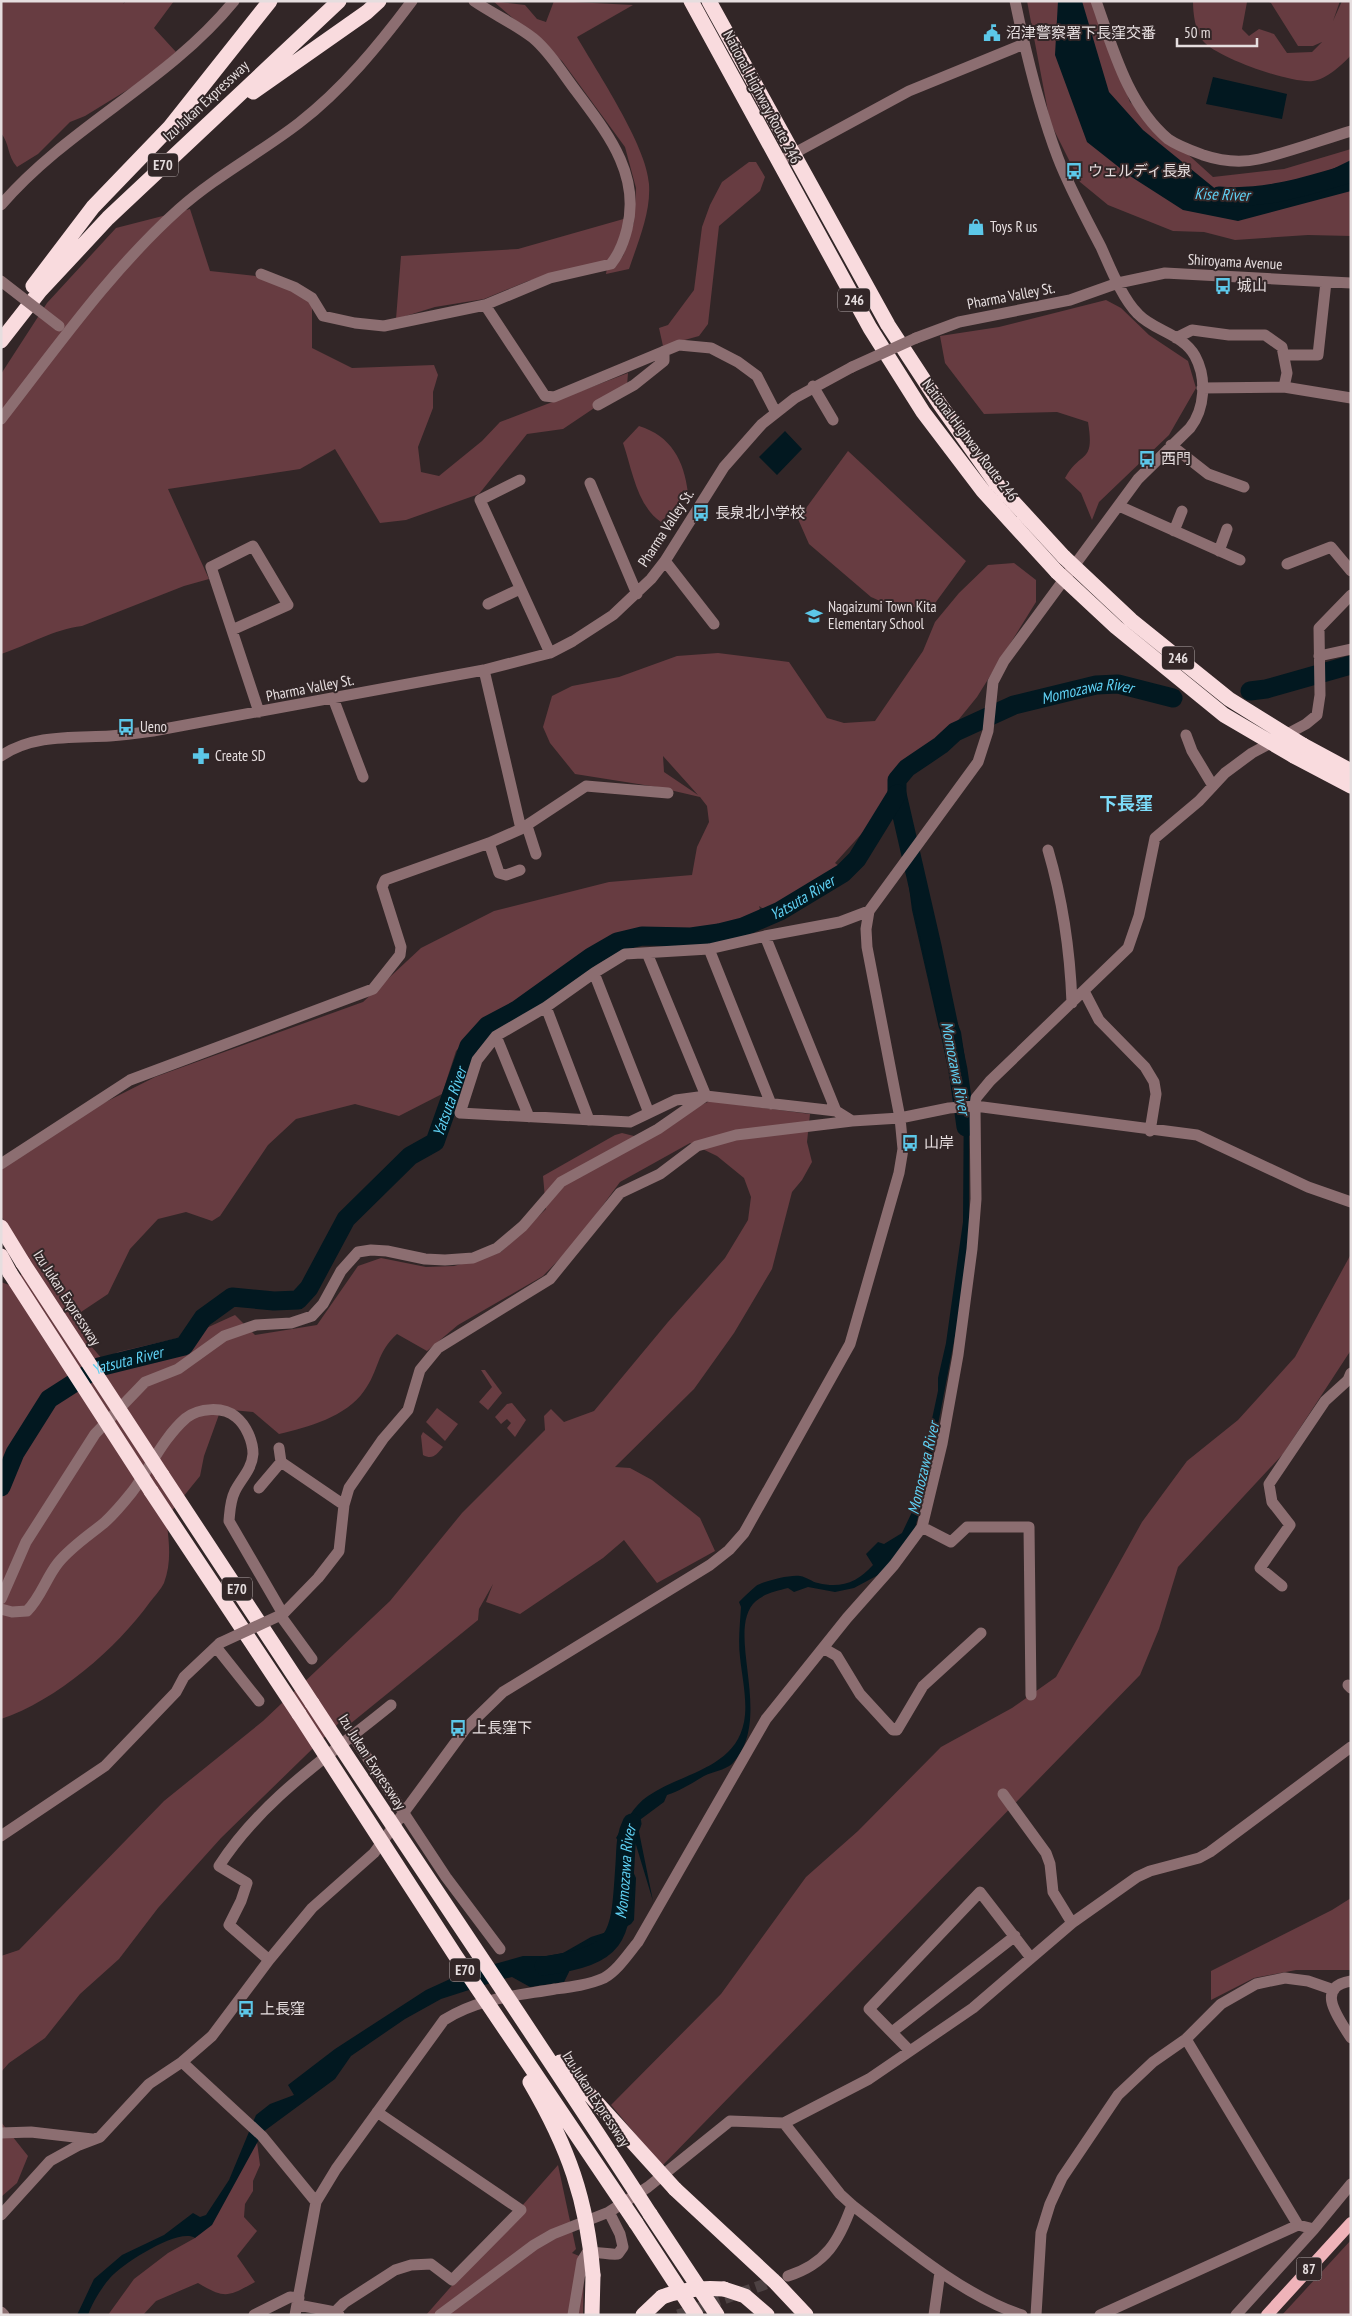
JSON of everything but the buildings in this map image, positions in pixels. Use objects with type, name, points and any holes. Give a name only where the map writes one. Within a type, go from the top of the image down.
[{"type":"highway","points":[[33,286],[93,207],[170,127],[270,1]]},
{"type":"highway","name":"Izu Jukan Expressway","points":[[1,327],[33,286],[103,212],[330,1]]},
{"type":"highway","name":"Izu Jukan Expressway","points":[[1,341],[40,291],[108,218],[339,1]]},
{"type":"highway","points":[[205,126],[367,12],[379,1]]},
{"type":"highway","name":"National Highway Route 246","points":[[691,1],[870,328],[923,412],[983,491],[1057,572],[1116,627],[1224,715],[1298,750],[1351,770]]},
{"type":"highway","name":"National Highway Route 246","points":[[709,1],[888,325],[939,403],[995,482],[1064,557],[1131,620],[1229,699],[1351,786]]},
{"type":"highway","name":"Izu Jukan Expressway","points":[[1,1227],[422,1872],[529,2027],[717,2315]]},
{"type":"highway","name":"E70","points":[[1,1256],[10,1273],[151,1491],[299,1714],[455,1955],[696,2315]]},
{"type":"highway","points":[[455,1955],[553,2122],[568,2156],[586,2216],[593,2275],[592,2315]]},
{"type":"highway","points":[[529,2027],[675,2189],[776,2283],[806,2315]]},
{"type":"highway","points":[[643,2315],[662,2297],[684,2289],[724,2289],[745,2296],[767,2315]]},
{"type":"main road","name":"87","points":[[1267,2315],[1351,2223]]},
{"type":"street","points":[[1,205],[55,151],[91,127],[179,58],[217,22],[234,1]]},
{"type":"street","points":[[1,419],[64,328],[147,240],[206,187],[300,122],[335,91],[372,53],[412,1]]},
{"type":"street","points":[[261,274],[294,287],[312,298],[323,316],[355,323],[384,326],[485,305],[550,278],[611,264],[617,257],[626,235],[631,215],[631,193],[624,164],[614,142],[548,54],[533,39],[474,1]]},
{"type":"street","points":[[1,2215],[50,2161],[92,2139],[100,2137],[113,2126],[149,2084],[182,2062],[212,2036],[269,1960],[312,1908],[374,1853],[466,1728],[503,1692],[710,1565],[729,1550],[744,1534],[850,1344],[899,1173],[903,1149],[900,1118],[867,947],[866,929],[869,911],[892,878],[920,844],[978,762],[988,731],[993,682],[1004,661],[1146,469],[1198,418],[1201,407],[1200,367],[1195,355],[1184,342],[1138,314],[1118,283],[1059,160],[1024,44],[1014,1]]},
{"type":"street","points":[[1096,1],[1120,68],[1134,95],[1159,130],[1177,144],[1212,158],[1238,161],[1259,159],[1351,130]]},
{"type":"street","points":[[778,162],[909,91],[1024,44]]},
{"type":"street","name":"Shiroyama Avenue","points":[[1118,283],[1165,274],[1351,283]]},
{"type":"street","points":[[1,281],[64,328]]},
{"type":"street","points":[[1284,355],[1318,355],[1326,282]]},
{"type":"street","name":"Pharma Valley St.","points":[[1,756],[28,743],[48,739],[114,736],[153,731],[484,670],[550,653],[593,629],[637,594],[665,561],[724,466],[775,412],[813,386],[943,326],[1070,300],[1118,283]]},
{"type":"street","points":[[485,305],[545,396],[554,397],[679,345],[711,348],[738,362],[757,376],[775,412]]},
{"type":"street","points":[[1176,338],[1192,330],[1229,334],[1265,334],[1282,347],[1287,373],[1284,387]]},
{"type":"street","points":[[598,405],[634,385],[664,361],[664,351]]},
{"type":"street","points":[[813,386],[833,420]]},
{"type":"street","points":[[1202,388],[1284,387],[1351,398]]},
{"type":"street","points":[[1171,445],[1208,474],[1244,487]]},
{"type":"street","points":[[520,480],[480,500],[550,653]]},
{"type":"street","points":[[590,483],[637,594]]},
{"type":"street","points":[[1119,506],[1240,560]]},
{"type":"street","points":[[1174,531],[1182,511]]},
{"type":"street","points":[[1219,551],[1228,529]]},
{"type":"street","points":[[232,630],[288,605],[253,546],[211,567],[259,712]]},
{"type":"street","points":[[1287,564],[1331,547],[1351,571]]},
{"type":"street","points":[[665,561],[714,624]]},
{"type":"street","points":[[488,604],[520,589]]},
{"type":"street","points":[[298,2306],[316,2202],[336,2168],[444,2020],[464,2008],[484,2001],[588,1984],[605,1977],[623,1962],[638,1942],[766,1719],[822,1648],[894,1565],[922,1527],[942,1444],[958,1355],[972,1249],[976,1199],[976,1098],[990,1081],[1128,948],[1139,916],[1155,838],[1225,773],[1252,753],[1306,724],[1316,715],[1320,695],[1319,628],[1351,595]]},
{"type":"street","points":[[1319,659],[1351,649]]},
{"type":"street","points":[[484,670],[524,827],[536,854]]},
{"type":"street","points":[[333,698],[363,777]]},
{"type":"street","points":[[1186,735],[1194,756],[1212,786]]},
{"type":"street","points":[[1,1164],[130,1080],[373,989],[400,955],[401,947],[382,886],[385,880],[489,843],[524,827],[586,786],[668,792]]},
{"type":"street","points":[[489,843],[499,873],[506,875],[520,870]]},
{"type":"street","points":[[1048,850],[1064,916],[1070,956],[1072,1003]]},
{"type":"street","points":[[852,1121],[836,1110],[706,1096],[676,1100],[630,1122],[460,1113],[477,1060],[496,1036],[546,1008],[594,973],[625,954],[709,949],[840,922],[869,911]]},
{"type":"street","points":[[765,936],[836,1110]]},
{"type":"street","points":[[709,949],[771,1104]]},
{"type":"street","points":[[647,953],[706,1096]]},
{"type":"street","points":[[594,973],[649,1113]]},
{"type":"street","points":[[1084,991],[1099,1020],[1145,1067],[1154,1082],[1156,1094],[1150,1131]]},
{"type":"street","points":[[546,1008],[589,1120]]},
{"type":"street","points":[[496,1036],[529,1117]]},
{"type":"street","points":[[1,1599],[26,1542],[96,1434],[145,1382],[178,1369],[224,1336],[256,1325],[291,1323],[312,1316],[323,1304],[341,1271],[358,1252],[372,1250],[387,1251],[425,1259],[445,1260],[473,1258],[497,1248],[523,1226],[561,1182],[658,1129],[706,1096]]},
{"type":"street","points":[[1,1836],[105,1766],[176,1692],[184,1677],[218,1645],[282,1615],[318,1578],[339,1551],[344,1505],[349,1488],[383,1439],[408,1410],[420,1370],[438,1348],[550,1279],[620,1193],[660,1174],[697,1146],[736,1135],[852,1121],[900,1118],[949,1108],[975,1106],[1150,1131],[1197,1135],[1308,1188],[1351,1202]]},
{"type":"street","points":[[1282,1586],[1260,1568],[1290,1526],[1272,1502],[1269,1484],[1325,1401],[1348,1380],[1351,1373]]},
{"type":"street","points":[[1,1610],[12,1612],[27,1611],[35,1602],[57,1564],[76,1545],[106,1521],[132,1491],[173,1433],[188,1417],[203,1410],[218,1409],[235,1416],[244,1425],[250,1438],[253,1454],[248,1472],[235,1490],[230,1504],[229,1521],[282,1615],[312,1659]]},
{"type":"street","points":[[279,1448],[281,1462],[344,1505]]},
{"type":"street","points":[[259,1488],[281,1462]]},
{"type":"street","points":[[922,1527],[950,1542],[967,1527],[1029,1527],[1031,1695]]},
{"type":"street","points":[[822,1648],[837,1656],[860,1694],[893,1730],[897,1730],[923,1686],[981,1633]]},
{"type":"street","points":[[218,1645],[259,1702]]},
{"type":"street","points":[[269,1960],[229,1925],[241,1901],[247,1883],[219,1866],[240,1835],[262,1810],[391,1705]]},
{"type":"street","points":[[353,1736],[405,1812],[446,1877],[500,1949]]},
{"type":"street","points":[[440,2315],[534,2245],[553,2234],[608,2212],[648,2188],[730,2121],[784,2122],[868,2079],[909,2050],[966,2014],[1072,1923],[1150,1871],[1199,1858],[1210,1852],[1351,1747]]},
{"type":"street","points":[[1003,1794],[1046,1853],[1050,1864],[1053,1892],[1072,1923]]},
{"type":"street","points":[[909,2050],[869,2009],[980,1892],[1031,1958]]},
{"type":"street","points":[[892,2032],[1014,1936]]},
{"type":"street","points":[[1036,2315],[1041,2233],[1062,2178],[1118,2095],[1153,2062],[1186,2039],[1221,2004],[1256,1984],[1285,1978],[1308,1981],[1334,1990]]},
{"type":"street","points":[[1351,1981],[1340,1984],[1334,1990],[1331,2002],[1351,2038]]},
{"type":"street","points":[[1186,2039],[1298,2225]]},
{"type":"street","points":[[182,2062],[247,2120],[316,2202]]},
{"type":"street","points":[[254,2315],[290,2297],[298,2306],[337,2313],[344,2303],[403,2267],[431,2264],[452,2280],[520,2210],[377,2112]]},
{"type":"street","points":[[784,2122],[840,2194],[852,2205],[940,2272],[1008,2310],[1022,2315]]},
{"type":"street","points":[[1,2133],[31,2132],[92,2139]]},
{"type":"street","points":[[1236,2315],[1314,2229],[1351,2184]]},
{"type":"street","points":[[788,2276],[803,2271],[827,2253],[838,2241],[852,2205]]},
{"type":"street","points":[[573,2315],[582,2261],[587,2253],[599,2251],[610,2255],[618,2254],[623,2247],[620,2234],[608,2212]]},
{"type":"street","points":[[1100,2315],[1298,2225],[1314,2229]]},
{"type":"street","points":[[934,2315],[940,2272]]},
{"type":"street","points":[[1,2312],[4,2315]]},
{"type":"shaded area","points":[[1,1],[125,1],[123,4],[126,1],[174,1],[154,28],[176,52],[142,81],[85,116],[70,122],[38,154],[17,167],[1,133]]},
{"type":"shaded area","points":[[493,1],[525,5],[537,19],[546,22],[554,1],[633,5],[577,37],[620,109],[640,150],[646,168],[649,184],[648,206],[629,269],[606,274],[607,268],[623,256],[634,222],[636,188],[625,147],[562,61]]},
{"type":"shaded area","points":[[1027,1],[1094,1],[1102,31],[1130,102],[1213,177],[1284,169],[1351,149],[1351,236],[1308,235],[1235,240],[1204,232],[1173,231],[1108,205],[1080,182],[1050,122]]},
{"type":"shaded area","points":[[1193,1],[1247,2],[1242,29],[1249,36],[1259,29],[1274,34],[1287,53],[1312,52],[1322,42],[1313,46],[1298,46],[1271,3],[1267,1],[1340,1],[1333,21],[1342,1],[1351,1],[1351,55],[1329,75],[1313,81],[1289,78],[1255,68],[1223,55],[1203,41],[1196,27]]},
{"type":"shaded area","points":[[749,162],[756,162],[765,177],[760,191],[719,226],[708,324],[699,336],[663,346],[659,328],[668,325],[694,290],[702,227],[710,205],[722,182]]},
{"type":"shaded area","points":[[190,209],[210,271],[264,277],[312,298],[312,348],[352,368],[434,365],[438,375],[433,392],[433,408],[418,447],[421,472],[439,476],[482,441],[500,422],[628,373],[627,386],[563,429],[527,434],[479,494],[406,520],[380,523],[335,449],[300,469],[168,489],[209,579],[184,586],[82,626],[61,630],[1,654],[1,374],[47,303],[116,228]]},
{"type":"shaded area","points":[[627,218],[624,231],[608,261],[528,281],[484,299],[435,307],[396,319],[401,256],[518,249]]},
{"type":"shaded area","points":[[1106,300],[1121,308],[1149,335],[1188,361],[1196,388],[1169,435],[1099,502],[1092,520],[1081,493],[1065,478],[1088,451],[1090,436],[1088,422],[1057,412],[984,414],[945,363],[940,336],[999,327]]},
{"type":"shaded area","points":[[639,426],[650,430],[668,443],[679,460],[686,481],[688,493],[661,522],[646,507],[641,497],[623,443]]},
{"type":"shaded area","points":[[848,451],[966,561],[933,606],[896,608],[871,597],[809,544],[798,519]]},
{"type":"shaded area","points":[[1014,563],[1036,580],[1036,602],[977,697],[933,751],[900,764],[884,809],[835,863],[839,866],[802,890],[765,910],[759,906],[760,909],[751,917],[714,934],[621,933],[483,1022],[456,1051],[442,1094],[399,1116],[355,1104],[296,1119],[268,1145],[220,1216],[212,1221],[186,1212],[158,1219],[130,1249],[108,1294],[78,1314],[85,1339],[103,1360],[118,1352],[191,1335],[235,1315],[255,1335],[317,1325],[358,1266],[381,1258],[426,1267],[454,1266],[501,1252],[546,1209],[543,1176],[615,1135],[622,1133],[646,1139],[688,1111],[710,1101],[810,1114],[807,1142],[812,1162],[802,1180],[792,1192],[772,1269],[734,1333],[694,1389],[615,1467],[630,1468],[652,1480],[700,1518],[715,1551],[657,1583],[624,1540],[603,1558],[520,1614],[486,1602],[493,1584],[479,1609],[478,1620],[350,1724],[343,1719],[221,1838],[158,1908],[119,1959],[80,1994],[45,2038],[9,2063],[1,2072],[1,1956],[19,1950],[164,1801],[263,1721],[390,1601],[462,1513],[545,1430],[544,1416],[551,1409],[564,1422],[594,1411],[668,1322],[725,1258],[748,1220],[751,1197],[744,1178],[717,1156],[690,1143],[620,1182],[575,1243],[543,1276],[458,1325],[427,1351],[397,1334],[385,1348],[373,1376],[364,1391],[347,1408],[337,1414],[326,1420],[279,1434],[253,1412],[221,1409],[204,1456],[200,1476],[166,1518],[169,1559],[167,1575],[160,1590],[121,1637],[84,1671],[43,1700],[1,1719],[1,1282],[9,1285],[32,1265],[1,1216],[1,1170],[80,1115],[155,1077],[363,1002],[421,948],[494,911],[609,882],[692,875],[697,847],[709,822],[707,806],[700,797],[657,787],[575,774],[550,743],[543,727],[552,696],[572,686],[619,677],[677,656],[718,653],[789,662],[827,718],[844,723],[875,721],[923,651],[935,622],[959,593],[988,565]],"holes":[[[663,756],[698,795],[664,772]]]},
{"type":"shaded area","points":[[1351,1254],[1351,1350],[1283,1454],[1178,1567],[1159,1629],[1140,1675],[662,2166],[611,2105],[721,1994],[806,1877],[858,1831],[941,1747],[1012,1708],[1056,1677],[1142,1522],[1187,1461],[1238,1420],[1295,1357]]},
{"type":"shaded area","points":[[481,1370],[485,1370],[502,1393],[488,1410],[479,1402],[492,1387]]},
{"type":"shaded area","points":[[512,1403],[526,1420],[515,1437],[507,1428],[511,1423],[507,1419],[501,1424],[495,1417],[507,1404]]},
{"type":"shaded area","points":[[437,1408],[458,1424],[445,1441],[426,1422]]},
{"type":"shaded area","points":[[423,1432],[443,1447],[434,1456],[423,1455],[421,1436]]},
{"type":"shaded area","points":[[1351,1898],[1351,1970],[1296,1970],[1254,1978],[1211,2000],[1211,1971],[1332,1910]]},
{"type":"shaded area","points":[[1,2122],[28,2156],[17,2183],[1,2197]]},
{"type":"shaded area","points":[[257,2142],[260,2165],[253,2181],[253,2191],[245,2204],[244,2217],[257,2231],[237,2256],[255,2282],[238,2291],[227,2294],[215,2292],[198,2283],[156,2301],[143,2315],[108,2315],[134,2279],[168,2253],[195,2238]]},
{"type":"shaded area","points":[[558,2165],[576,2249],[572,2253],[584,2258],[583,2315],[426,2315]]},
{"type":"shaded area","points":[[1351,2240],[1351,2315],[1282,2315]]},
{"type":"water","points":[[1058,1],[1082,1],[1109,92],[1143,130],[1218,191],[1265,202],[1351,160],[1351,191],[1238,221],[1183,210],[1130,176],[1087,142],[1055,55]]},
{"type":"water","points":[[1213,77],[1287,94],[1282,119],[1206,104]]},
{"type":"water","points":[[785,431],[802,449],[777,475],[759,457]]},
{"type":"water","points":[[910,870],[914,903],[930,969],[945,991],[961,1032],[969,1086],[969,1238],[960,1310],[926,1487],[915,1528],[900,1552],[880,1574],[854,1588],[835,1592],[808,1587],[794,1592],[788,1588],[767,1594],[756,1601],[747,1614],[745,1632],[750,1723],[744,1745],[732,1764],[667,1795],[664,1802],[637,1822],[653,1901],[633,1835],[630,1865],[636,1878],[634,1920],[631,1924],[570,1959],[569,1972],[564,1982],[530,1987],[512,1977],[441,1999],[405,2019],[351,2056],[335,2079],[263,2132],[212,2225],[195,2238],[187,2236],[164,2242],[126,2264],[110,2278],[97,2295],[88,2315],[77,2315],[94,2279],[122,2255],[164,2235],[193,2213],[200,2217],[206,2215],[229,2180],[256,2115],[270,2104],[294,2095],[288,2085],[335,2049],[426,1990],[461,1974],[523,1956],[547,1956],[563,1953],[591,1937],[613,1930],[624,1920],[628,1876],[626,1854],[616,1838],[626,1821],[638,1805],[648,1796],[718,1760],[730,1750],[739,1738],[744,1722],[745,1706],[739,1651],[741,1607],[739,1602],[756,1586],[784,1577],[800,1576],[826,1585],[848,1583],[861,1576],[873,1565],[866,1554],[878,1542],[884,1544],[902,1533],[912,1512],[938,1391],[938,1378],[946,1343],[963,1222],[964,1081],[956,1040],[952,1057],[951,1078],[949,1076],[947,1034],[939,1028],[912,910],[907,872]]},
{"type":"waterway","name":"Kise River","points":[[1219,196],[1236,197],[1269,194],[1351,173]]},
{"type":"waterway","name":"Momozawa River","points":[[1250,691],[1266,689],[1351,665]]},
{"type":"waterway","name":"Momozawa River","points":[[966,1127],[958,1070],[897,794],[897,780],[907,768],[941,745],[955,732],[1014,705],[1096,685],[1118,684],[1173,698]]},
{"type":"waterway","name":"Yatsuta River","points":[[1,1487],[15,1453],[49,1399],[99,1367],[184,1346],[203,1318],[232,1297],[274,1301],[298,1300],[309,1288],[346,1219],[410,1156],[435,1142],[469,1046],[487,1026],[517,1010],[591,957],[617,942],[642,936],[691,937],[719,933],[743,927],[780,911],[843,873],[857,859],[897,794]]},
{"type":"waterway","name":"Momozawa River","points":[[544,1966],[589,1956],[603,1948],[612,1938],[618,1925],[621,1909],[626,1844],[632,1823]]},
{"type":"tunnel","points":[[678,2315],[780,2279]]},
{"type":"place","name":"沼津警察署下長窪交番","points":[[992,33]]},
{"type":"place","name":"ウェルディ長泉","points":[[1074,171]]},
{"type":"place","name":"Toys R us","points":[[976,227]]},
{"type":"place","name":"城山","points":[[1223,286]]},
{"type":"place","name":"西門","points":[[1147,459]]},
{"type":"place","name":"長泉北小学校","points":[[701,513]]},
{"type":"place","name":"Nagaizumi Town Kita Elementary School","points":[[814,616]]},
{"type":"place","name":"Ueno","points":[[126,727]]},
{"type":"place","name":"Create SD","points":[[201,756]]},
{"type":"place","name":"山岸","points":[[910,1143]]},
{"type":"place","name":"上長窪下","points":[[458,1728]]},
{"type":"place","name":"上長窪","points":[[246,2009]]},
{"type":"district","name":"下長窪","points":[[1126,804]]}]
